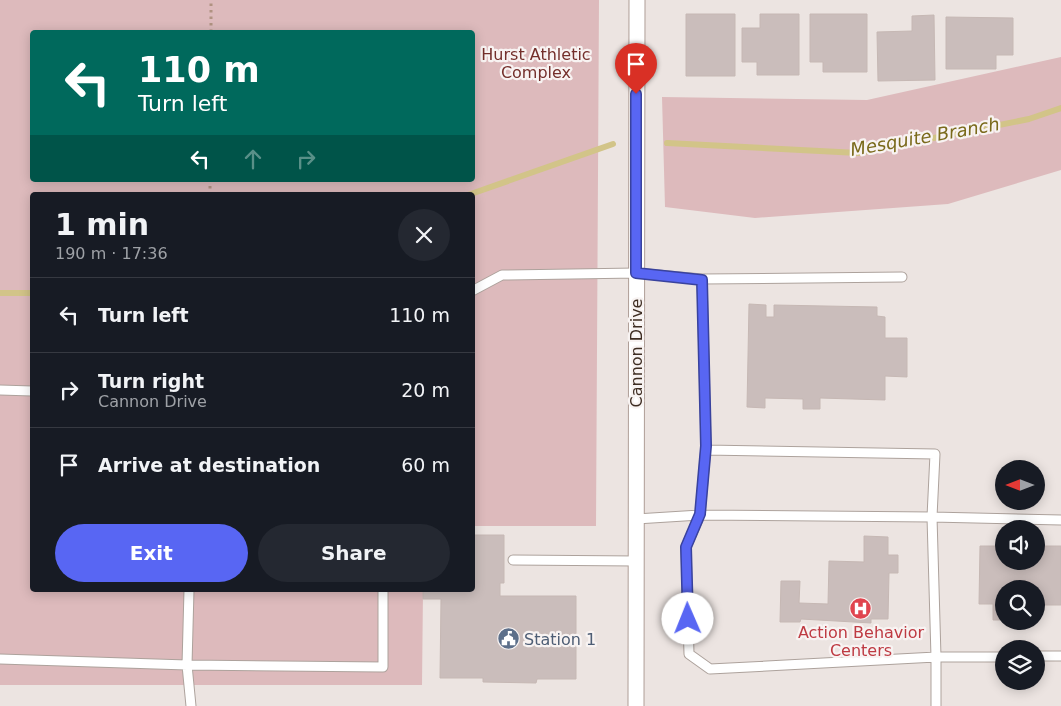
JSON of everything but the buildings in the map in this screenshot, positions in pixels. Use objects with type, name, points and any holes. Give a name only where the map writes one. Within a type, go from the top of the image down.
[{"type":"street","name":"Cannon Drive","points":[[636,0],[636,706]]},
{"type":"lane","points":[[475,289],[502,275],[636,273],[702,280],[902,277]]},
{"type":"lane","points":[[702,280],[706,450],[700,514],[686,547],[689,654],[710,669],[936,657],[995,657]]},
{"type":"lane","points":[[0,390],[30,390]]},
{"type":"lane","points":[[706,450],[935,454],[932,517],[936,706]]},
{"type":"lane","points":[[636,519],[700,514],[1061,520]]},
{"type":"lane","points":[[513,560],[636,560]]},
{"type":"lane","points":[[189,592],[188,664],[191,706]]},
{"type":"lane","points":[[0,659],[383,667],[383,592]]},
{"type":"lane","points":[[1045,656],[1061,656]]},
{"type":"path","points":[[211,30],[212,0]]},
{"type":"green space","name":"Hurst Athletic Complex","points":[[0,0],[599,0],[596,526],[475,526],[475,192],[30,192],[30,592],[423,592],[422,685],[0,685]]},
{"type":"green space","points":[[1061,57],[1061,170],[948,204],[755,218],[665,207],[662,97],[867,100]]},
{"type":"waterway","name":"Mesquite Branch","points":[[667,143],[858,153],[1029,119],[1061,108]]},
{"type":"waterway","name":"Mesquite Branch","points":[[475,193],[613,144]]},
{"type":"waterway","name":"Mesquite Branch","points":[[0,293],[30,293]]},
{"type":"place","name":"Action Behavior Centers","points":[[861,608]]},
{"type":"place","name":"Station 1","points":[[508,639]]},
{"type":"route","points":[[636,94],[636,273],[702,280],[706,446],[700,514],[686,547],[688,619]]}]
